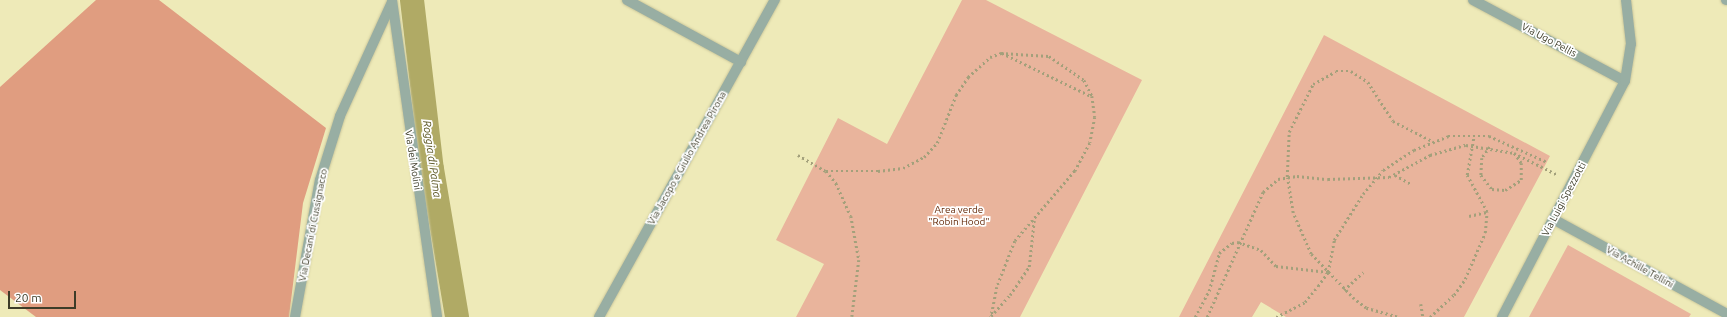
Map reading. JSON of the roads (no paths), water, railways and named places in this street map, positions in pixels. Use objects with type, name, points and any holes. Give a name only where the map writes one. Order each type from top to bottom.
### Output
[{"type":"street","points":[[628,0],[741,62]]},
{"type":"street","name":"Via Jacopo e Giulio Andrea Pirona","points":[[599,317],[775,0]]},
{"type":"street","name":"Via Ugo Pellis","points":[[1472,0],[1625,81]]},
{"type":"street","name":"Via Luigi Spezzotti","points":[[1502,317],[1625,81],[1631,44],[1626,0]]},
{"type":"street","name":"Via Decani di Cussignacco","points":[[295,317],[320,180],[340,116],[392,1]]},
{"type":"street","name":"Via dei Molini","points":[[392,1],[437,317]]},
{"type":"street","name":"Via Achille Tellini","points":[[1553,219],[1727,314]]},
{"type":"waterway","name":"Roggia di Palma","points":[[412,0],[432,169],[457,317]]},
{"type":"park label","name":"Area verde \"Robin Hood\"","points":[[959,214]]}]
